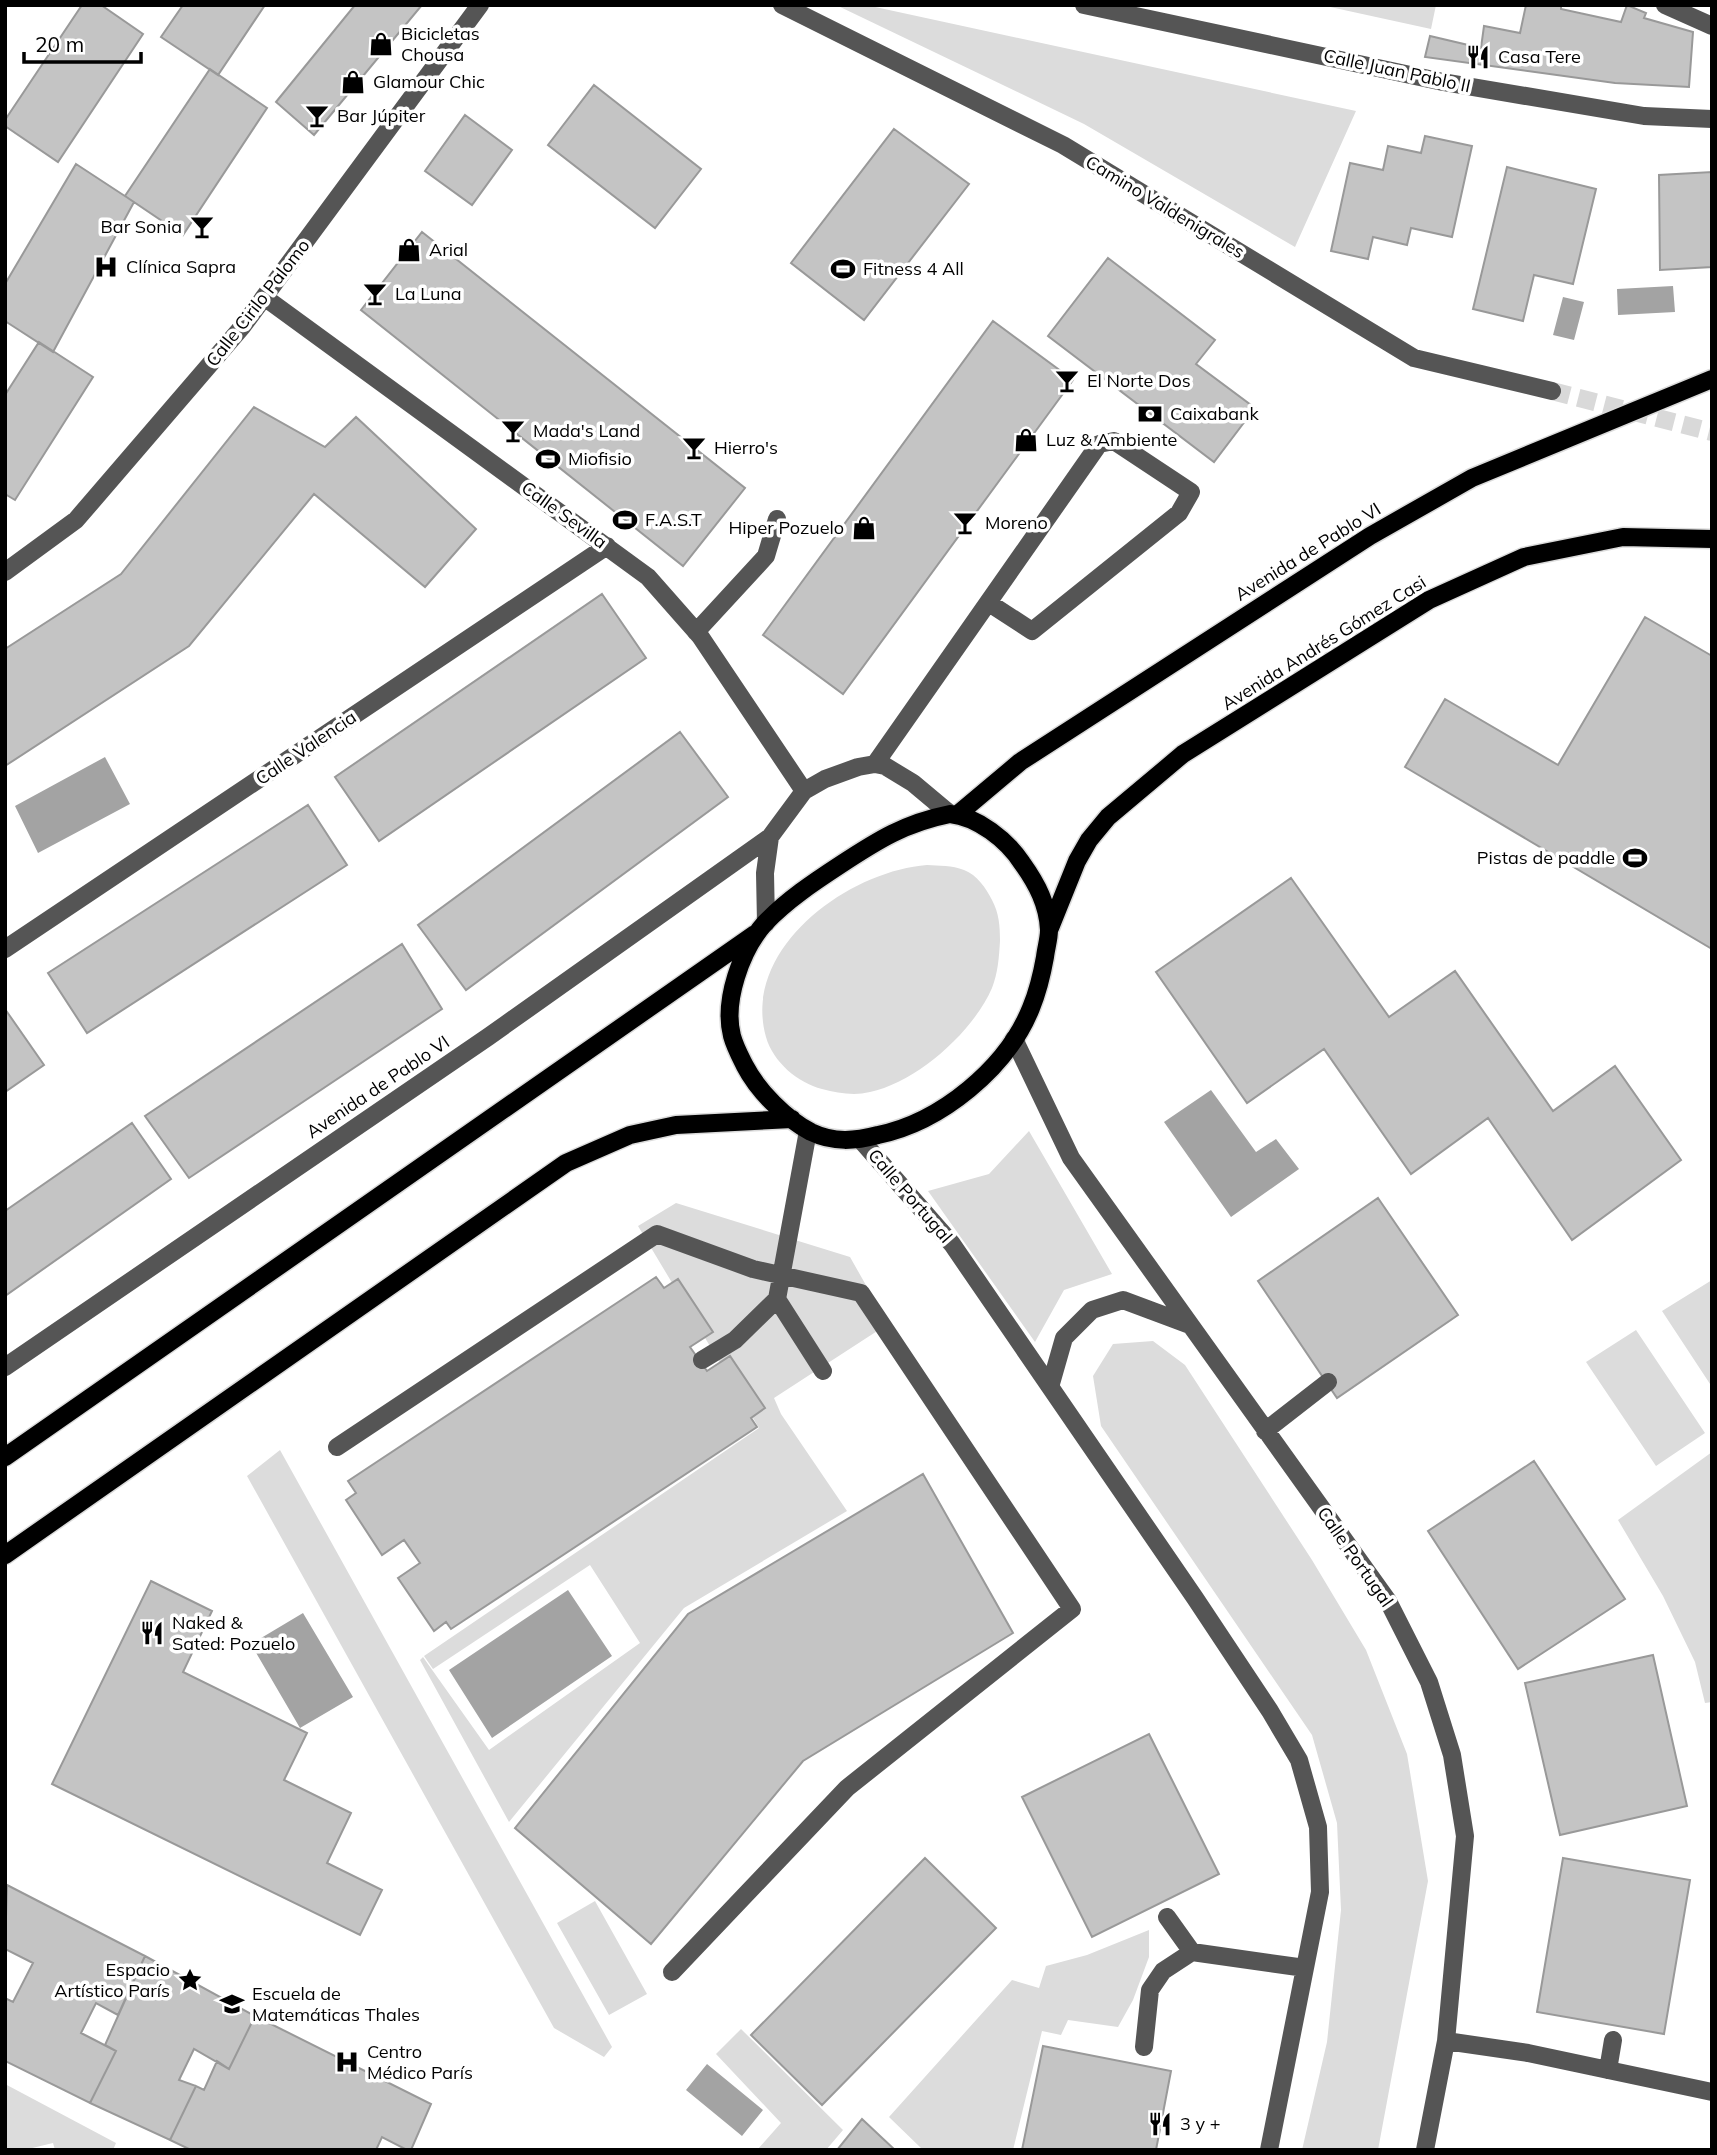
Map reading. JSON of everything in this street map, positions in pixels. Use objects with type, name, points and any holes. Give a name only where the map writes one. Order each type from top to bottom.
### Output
[{"type":"main road","name":"Avenida de Pablo VI","points":[[953,815],[1020,762],[1381,530],[1472,478],[1712,379]]},
{"type":"main road","name":"Avenida Andrés Gómez Casi","points":[[1049,932],[1077,861],[1089,840],[1108,817],[1183,754],[1429,600],[1524,557],[1623,537],[1712,539]]},
{"type":"main road","points":[[5,1457],[762,927],[802,890],[906,825],[953,815],[975,822],[1015,851],[1045,901],[1049,932],[1042,974],[1031,1009],[1014,1039],[993,1066],[952,1104],[895,1132],[843,1141],[824,1138],[808,1131],[792,1119],[759,1087],[748,1071],[732,1036],[730,1017],[733,990],[742,961],[762,927]]},
{"type":"main road","points":[[5,1555],[566,1163],[630,1135],[676,1125],[792,1119]]},
{"type":"street","name":"Calle Cirilo Palomo","points":[[5,572],[76,520],[242,327],[480,5]]},
{"type":"street","name":"Camino Valdenigrales","points":[[782,5],[1063,145],[1414,358],[1552,391]]},
{"type":"street","name":"Calle Juan Pablo II","points":[[1084,5],[1443,82],[1644,116],[1712,120]]},
{"type":"street","points":[[1665,5],[1712,26]]},
{"type":"street","name":"Calle Sevilla","points":[[264,297],[648,577],[696,632],[804,791]]},
{"type":"street","points":[[874,764],[1099,444],[1114,441],[1191,492],[1179,513],[1032,631],[989,603]]},
{"type":"street","points":[[696,632],[766,556],[777,519]]},
{"type":"street","name":"Calle Valencia","points":[[5,949],[607,546]]},
{"type":"street","points":[[762,927],[770,837],[804,791],[825,779],[874,764],[885,766],[913,783],[953,815]]},
{"type":"street","name":"Avenida de Pablo VI","points":[[5,1367],[488,1037],[770,837]]},
{"type":"street","name":"Calle Portugal","points":[[1014,1039],[1071,1158],[1388,1601],[1429,1682],[1452,1755],[1465,1836],[1446,2041],[1425,2150]]},
{"type":"street","points":[[702,1360],[735,1340],[777,1299],[808,1131]]},
{"type":"street","name":"Calle Portugal","points":[[860,1139],[952,1244],[1195,1598],[1299,1760],[1318,1827],[1320,1892],[1269,2150]]},
{"type":"street","points":[[337,1447],[657,1234],[753,1269],[861,1293],[1072,1609],[847,1788],[671,1972]]},
{"type":"street","points":[[777,1299],[822,1371]]},
{"type":"street","points":[[1050,1387],[1064,1338],[1092,1310],[1123,1300],[1190,1325]]},
{"type":"street","points":[[1265,1431],[1328,1382]]},
{"type":"street","points":[[1167,1917],[1192,1952]]},
{"type":"street","points":[[1144,2047],[1150,1990],[1163,1971],[1192,1952],[1305,1968]]},
{"type":"street","points":[[1608,2070],[1613,2040]]},
{"type":"street","points":[[1446,2041],[1528,2053],[1712,2092]]},
{"type":"shaded area","points":[[836,5],[866,5],[1356,111],[1295,247],[1084,124]]},
{"type":"shaded area","points":[[1321,5],[1436,5],[1431,29]]},
{"type":"shaded area","points":[[1673,286],[1675,312],[1618,315],[1617,289]]},
{"type":"shaded area","points":[[1563,297],[1584,302],[1574,340],[1553,335]]},
{"type":"shaded area","points":[[105,757],[130,804],[38,853],[15,806]]},
{"type":"shaded area","points":[[927,865],[955,867],[969,872],[990,895],[998,915],[1000,941],[997,971],[983,1005],[942,1053],[906,1078],[888,1086],[852,1094],[822,1089],[804,1082],[780,1063],[766,1037],[762,1005],[770,974],[785,945],[808,920],[835,899],[865,882],[896,871]]},
{"type":"shaded area","points":[[1211,1090],[1256,1152],[1276,1139],[1299,1169],[1231,1217],[1164,1122]]},
{"type":"shaded area","points":[[1029,1131],[1112,1274],[1064,1290],[1035,1342],[928,1191],[989,1174]]},
{"type":"shaded area","points":[[676,1203],[850,1257],[888,1324],[774,1398],[781,1414],[847,1511],[684,1608],[509,1822],[420,1660],[423,1657],[489,1750],[640,1643],[590,1565],[433,1669],[424,1656],[759,1428],[638,1226]]},
{"type":"shaded area","points":[[1712,1280],[1712,1387],[1662,1311]]},
{"type":"shaded area","points":[[1636,1330],[1705,1433],[1656,1466],[1586,1362]]},
{"type":"shaded area","points":[[1153,1341],[1185,1365],[1312,1560],[1366,1650],[1407,1754],[1428,1881],[1378,2150],[1302,2150],[1327,2042],[1341,1910],[1337,1823],[1312,1735],[1101,1426],[1093,1376],[1113,1344]]},
{"type":"shaded area","points":[[280,1450],[612,2047],[604,2057],[554,2028],[247,1476]]},
{"type":"shaded area","points":[[1712,1452],[1712,1702],[1705,1703],[1695,1662],[1663,1596],[1618,1520]]},
{"type":"shaded area","points":[[568,1590],[612,1656],[492,1738],[449,1670]]},
{"type":"shaded area","points":[[303,1613],[353,1697],[300,1728],[251,1644]]},
{"type":"shaded area","points":[[595,1901],[647,1994],[609,2015],[557,1923]]},
{"type":"shaded area","points":[[1149,1930],[1149,1957],[1133,2000],[1118,2027],[1068,2020],[1061,2035],[1042,2031],[1013,2150],[923,2150],[889,2117],[1012,1980],[1039,1988],[1046,1966],[1087,1955]]},
{"type":"shaded area","points":[[741,2029],[843,2130],[826,2150],[757,2150],[781,2123],[716,2054]]},
{"type":"shaded area","points":[[707,2064],[763,2110],[742,2136],[686,2090]]},
{"type":"shaded area","points":[[5,2084],[116,2143],[113,2150],[55,2150],[53,2143],[24,2150],[7,2150]]},
{"type":"building","points":[[82,5],[101,5],[143,34],[58,162],[5,126],[5,120]]},
{"type":"building","points":[[183,5],[265,5],[218,75],[161,37]]},
{"type":"building","points":[[355,5],[422,5],[314,135],[276,102]]},
{"type":"building","points":[[1526,5],[1561,5],[1561,9],[1621,22],[1627,5],[1646,13],[1644,18],[1693,32],[1689,87],[1615,83],[1425,57],[1430,36],[1481,48],[1484,26],[1520,33]]},
{"type":"building","points":[[210,69],[267,108],[183,235],[125,196]]},
{"type":"building","points":[[594,85],[701,169],[655,228],[548,145]]},
{"type":"building","points":[[465,115],[512,150],[472,205],[425,171]]},
{"type":"building","points":[[894,129],[969,184],[864,320],[791,263]]},
{"type":"building","points":[[1425,136],[1472,146],[1452,237],[1411,228],[1407,245],[1373,237],[1368,259],[1331,251],[1350,163],[1383,170],[1388,146],[1421,153]]},
{"type":"building","points":[[76,164],[134,202],[53,352],[5,321],[5,284]]},
{"type":"building","points":[[1507,167],[1596,189],[1573,284],[1534,275],[1523,321],[1473,309]]},
{"type":"building","points":[[1712,172],[1712,267],[1660,270],[1659,175]]},
{"type":"building","points":[[422,232],[745,488],[683,566],[361,310]]},
{"type":"building","points":[[1108,258],[1215,340],[1196,364],[1255,408],[1214,462],[1048,336]]},
{"type":"building","points":[[993,321],[1073,380],[843,694],[763,635]]},
{"type":"building","points":[[39,342],[93,377],[15,500],[5,494],[5,395]]},
{"type":"building","points":[[254,407],[325,447],[356,417],[476,529],[425,587],[314,494],[189,646],[5,766],[5,649],[121,574]]},
{"type":"building","points":[[602,594],[646,658],[379,841],[335,777]]},
{"type":"building","name":"Pistas de paddle","points":[[1645,617],[1712,656],[1712,949],[1405,767],[1445,699],[1558,765]]},
{"type":"building","points":[[680,732],[728,797],[466,990],[418,925]]},
{"type":"building","points":[[308,805],[347,865],[87,1033],[48,973]]},
{"type":"building","points":[[1291,878],[1389,1017],[1455,971],[1553,1111],[1615,1066],[1681,1160],[1572,1240],[1488,1118],[1411,1174],[1324,1049],[1247,1103],[1156,972]]},
{"type":"building","points":[[402,944],[442,1009],[189,1178],[145,1116]]},
{"type":"building","points":[[5,1009],[44,1065],[5,1092]]},
{"type":"building","points":[[132,1123],[171,1179],[5,1296],[5,1211]]},
{"type":"building","points":[[1378,1198],[1458,1315],[1337,1398],[1258,1281]]},
{"type":"building","points":[[656,1277],[664,1288],[678,1279],[713,1332],[690,1347],[707,1371],[730,1356],[765,1408],[751,1418],[757,1427],[451,1629],[446,1622],[434,1631],[398,1578],[420,1563],[404,1540],[382,1555],[346,1500],[356,1493],[348,1481]]},
{"type":"building","points":[[1534,1461],[1625,1599],[1518,1669],[1428,1531]]},
{"type":"building","points":[[923,1474],[1013,1633],[803,1761],[651,1944],[515,1828],[688,1614]]},
{"type":"building","points":[[151,1581],[212,1611],[183,1672],[307,1733],[284,1780],[351,1813],[327,1863],[382,1890],[360,1935],[52,1784]]},
{"type":"building","points":[[1653,1655],[1687,1806],[1560,1835],[1525,1683]]},
{"type":"building","points":[[1149,1734],[1219,1874],[1092,1937],[1022,1797]]},
{"type":"building","points":[[925,1858],[996,1928],[822,2105],[751,2035]]},
{"type":"building","points":[[1563,1858],[1690,1880],[1664,2034],[1537,2012]]},
{"type":"building","points":[[7,1885],[145,1956],[118,2015],[96,2003],[81,2033],[116,2051],[90,2103],[5,2061],[5,1998],[13,2002],[33,1963],[5,1949]]},
{"type":"building","points":[[145,1956],[255,2016],[229,2069],[194,2049],[179,2080],[196,2086],[170,2140],[90,2103],[116,2051],[105,2045]]},
{"type":"building","points":[[255,2016],[431,2104],[411,2150],[382,2137],[376,2150],[191,2150],[170,2140],[196,2086],[204,2090],[217,2061],[229,2069]]},
{"type":"building","points":[[1043,2046],[1171,2071],[1156,2150],[1022,2150]]},
{"type":"building","points":[[862,2119],[895,2150],[837,2150]]},
{"type":"tunnel","points":[[1552,391],[1712,432]]},
{"type":"place","name":"Bicicletas Chousa","points":[[381,44]]},
{"type":"place","name":"Casa Tere","points":[[1478,57]]},
{"type":"place","name":"Glamour Chic","points":[[353,82]]},
{"type":"place","name":"Bar Júpiter","points":[[317,116]]},
{"type":"place","name":"Bar Sonia","points":[[202,227]]},
{"type":"place","name":"Arial","points":[[409,250]]},
{"type":"place","name":"Clínica Sapra","points":[[106,267]]},
{"type":"place","name":"Fitness 4 All","points":[[843,269]]},
{"type":"place","name":"La Luna","points":[[375,294]]},
{"type":"place","name":"El Norte Dos","points":[[1067,381]]},
{"type":"place","name":"Caixabank","points":[[1150,414]]},
{"type":"place","name":"Mada's Land","points":[[513,431]]},
{"type":"place","name":"Luz & Ambiente","points":[[1026,440]]},
{"type":"place","name":"Hierro's","points":[[694,448]]},
{"type":"place","name":"Miofisio","points":[[548,459]]},
{"type":"place","name":"F.A.S.T","points":[[625,520]]},
{"type":"place","name":"Moreno","points":[[965,523]]},
{"type":"place","name":"Hiper Pozuelo","points":[[864,528]]},
{"type":"place","name":"Pistas de paddle","points":[[1635,858]]},
{"type":"place","name":"Naked & Sated: Pozuelo","points":[[152,1633]]},
{"type":"place","name":"Espacio Artístico París","points":[[190,1980]]},
{"type":"place","name":"Escuela de Matemáticas Thales","points":[[232,2004]]},
{"type":"place","name":"Centro Médico París","points":[[347,2062]]},
{"type":"place","name":"3 y +","points":[[1160,2124]]}]
